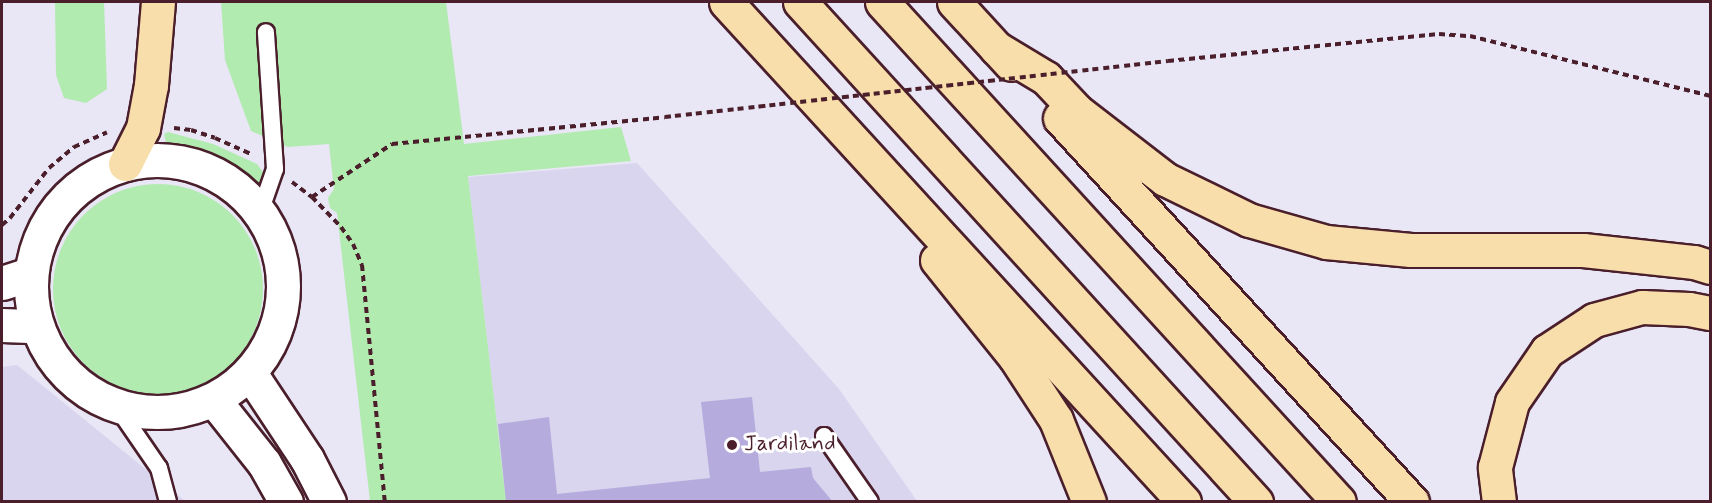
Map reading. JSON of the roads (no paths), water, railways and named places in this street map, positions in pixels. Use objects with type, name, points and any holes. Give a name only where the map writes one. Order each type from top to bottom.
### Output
[{"type":"highway","points":[[125,164],[143,128],[151,85],[158,2]]},
{"type":"highway","points":[[726,2],[1184,501]]},
{"type":"highway","points":[[800,2],[1256,501]]},
{"type":"highway","points":[[882,2],[1339,501]]},
{"type":"highway","points":[[954,2],[1412,501]]},
{"type":"highway","points":[[996,48],[1046,78],[1077,111],[1165,179],[1250,220],[1326,242],[1411,250],[1583,250],[1694,262],[1710,267]]},
{"type":"highway","points":[[896,185],[936,258],[1015,357],[1056,420],[1089,501]]},
{"type":"highway","points":[[1499,501],[1495,467],[1512,402],[1547,351],[1594,320],[1642,307],[1689,309],[1710,313]]},
{"type":"street","points":[[162,160],[200,167],[233,185],[260,212],[279,251],[284,294],[274,337],[250,373],[214,400],[166,413],[117,407],[82,389],[54,362],[16,279],[60,204],[89,179],[125,164],[162,160]]},
{"type":"street","points":[[2,326],[36,326]]},
{"type":"street","points":[[250,373],[306,459],[329,501]]},
{"type":"street","points":[[214,400],[264,463],[286,501]]},
{"type":"lane","points":[[260,212],[274,169],[266,32]]},
{"type":"lane","points":[[117,407],[159,468],[168,501]]},
{"type":"lane","points":[[824,436],[870,501]]},
{"type":"place","name":"Jardiland","points":[[732,445]]}]
